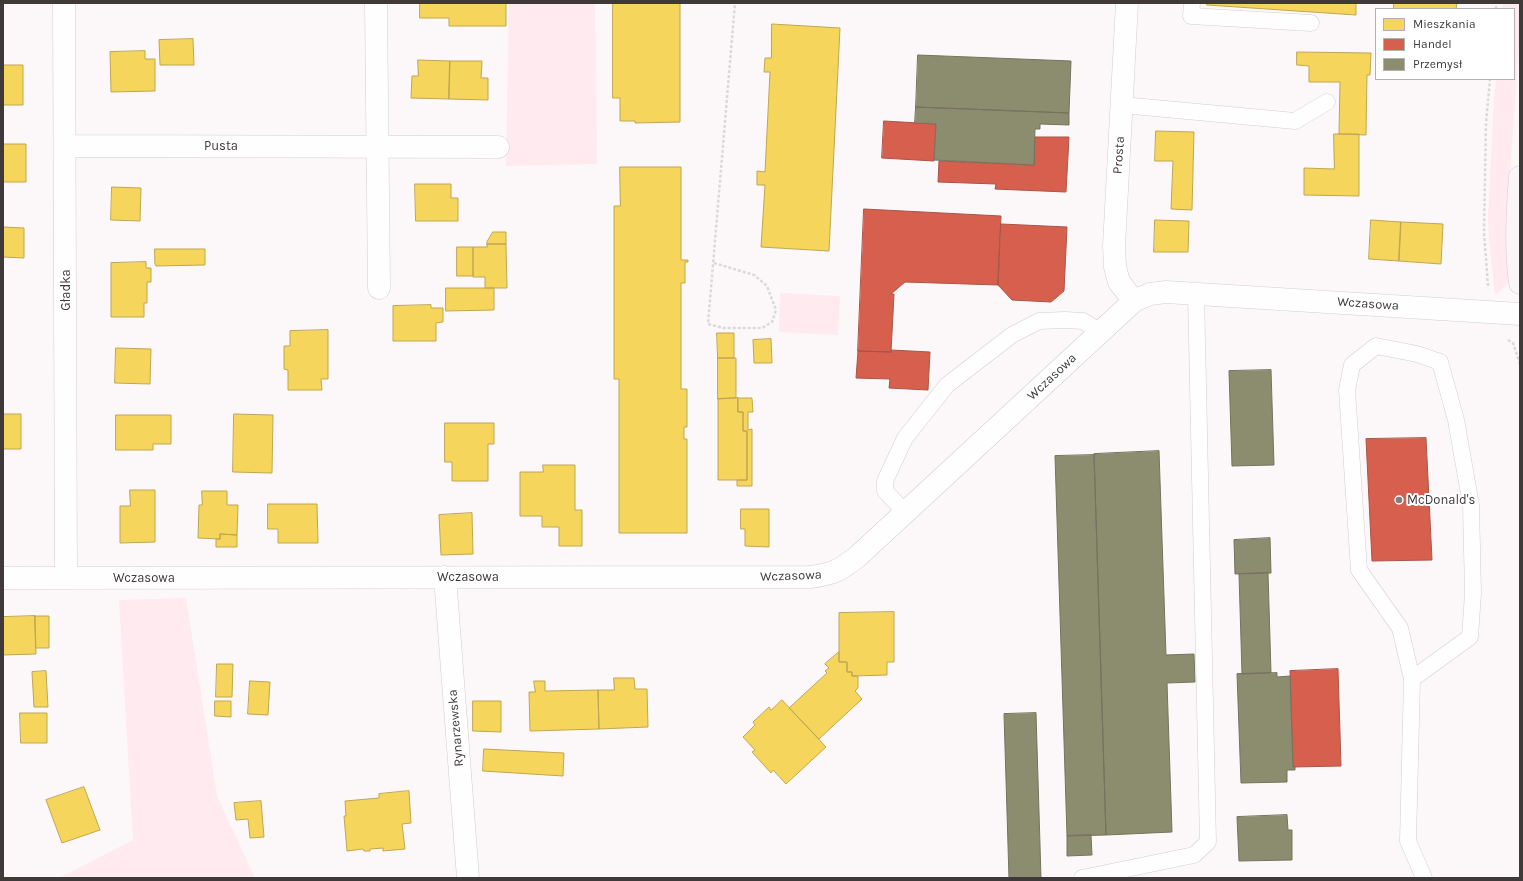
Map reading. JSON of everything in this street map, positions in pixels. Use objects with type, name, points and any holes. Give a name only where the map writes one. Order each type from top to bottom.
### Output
[{"type":"main road","points":[[1520,178],[1517,229],[1517,254],[1520,283]]},
{"type":"street","name":"Gładka","points":[[64,3],[66,578]]},
{"type":"street","points":[[376,3],[376,146],[379,288]]},
{"type":"street","name":"Prosta","points":[[1127,3],[1114,246],[1115,267],[1119,282],[1134,301]]},
{"type":"street","name":"Pusta","points":[[65,146],[498,147]]},
{"type":"street","name":"Wczasowa","points":[[3,578],[810,577],[828,575],[842,569],[847,565],[1134,301],[1150,294],[1166,292],[1520,314]]},
{"type":"street","name":"Rynarzewska","points":[[445,577],[468,878]]},
{"type":"lane","points":[[1192,3],[1191,16],[1311,23]]},
{"type":"lane","points":[[1122,105],[1295,121],[1327,102]]},
{"type":"lane","points":[[1082,878],[1194,855],[1208,842],[1196,294]]},
{"type":"lane","points":[[905,512],[886,491],[885,481],[905,438],[947,385],[1012,335],[1038,321],[1083,321],[1100,332]]},
{"type":"lane","points":[[1412,679],[1470,637],[1473,593],[1471,505],[1456,420],[1440,362],[1417,354],[1376,346],[1352,365],[1347,390],[1359,570],[1400,628],[1412,679],[1408,841],[1424,878]]},
{"type":"path","points":[[714,263],[754,275],[767,286],[776,310],[772,322],[762,328],[724,328],[708,324],[735,3]]},
{"type":"path","points":[[1488,290],[1484,232],[1486,123],[1490,80]]},
{"type":"shaded area","points":[[509,3],[595,3],[597,164],[506,166]]},
{"type":"shaded area","points":[[1503,3],[1520,3],[1520,32],[1509,187],[1509,279],[1506,286],[1495,295],[1488,216],[1494,98],[1496,80],[1515,80],[1515,8],[1502,8]]},
{"type":"shaded area","points":[[780,293],[840,296],[838,335],[779,332]]},
{"type":"shaded area","points":[[186,598],[217,796],[255,878],[59,878],[133,840],[119,600]]},
{"type":"building: Mieszkania","points":[[420,3],[506,3],[506,26],[449,26],[449,18],[420,18]]},
{"type":"building: Mieszkania","points":[[613,3],[680,3],[680,122],[635,123],[635,121],[620,121],[620,98],[613,98]]},
{"type":"building: Mieszkania","points":[[1207,3],[1356,3],[1356,15],[1207,5]]},
{"type":"building: Mieszkania","points":[[1394,3],[1457,3],[1456,8],[1394,8]]},
{"type":"building: Mieszkania","points":[[772,24],[840,28],[829,251],[761,247],[765,185],[757,185],[757,171],[765,172],[770,72],[764,72],[765,58],[771,58]]},
{"type":"building: Mieszkania","points":[[193,39],[194,65],[160,65],[159,40]]},
{"type":"building: Mieszkania","points":[[145,51],[145,59],[155,59],[155,91],[111,92],[110,52]]},
{"type":"building: Mieszkania","points":[[1297,52],[1371,53],[1370,75],[1367,75],[1366,135],[1339,134],[1340,82],[1309,82],[1309,66],[1297,65]]},
{"type":"building: Mieszkania","points":[[418,60],[450,61],[449,99],[411,98],[412,76],[418,76]]},
{"type":"building: Mieszkania","points":[[450,61],[482,61],[481,78],[488,78],[488,100],[449,99]]},
{"type":"building: Mieszkania","points":[[3,65],[23,65],[23,105],[3,105]]},
{"type":"building: Mieszkania","points":[[1156,131],[1194,132],[1192,210],[1171,209],[1173,161],[1155,161]]},
{"type":"building: Mieszkania","points":[[1334,134],[1359,134],[1359,196],[1304,195],[1304,168],[1334,169]]},
{"type":"building: Mieszkania","points":[[3,144],[26,144],[26,182],[3,182]]},
{"type":"building: Mieszkania","points":[[620,167],[681,167],[681,260],[688,260],[688,262],[685,262],[685,283],[681,283],[681,389],[687,389],[687,427],[684,427],[684,439],[687,439],[687,533],[619,533],[619,379],[614,379],[614,206],[620,206]]},
{"type":"building: Mieszkania","points":[[415,184],[451,184],[451,198],[458,198],[458,221],[416,221]]},
{"type":"building: Mieszkania","points":[[112,187],[141,188],[140,221],[111,220]]},
{"type":"building: Mieszkania","points":[[1155,220],[1189,221],[1188,252],[1154,252]]},
{"type":"building: Mieszkania","points":[[1371,220],[1401,222],[1399,261],[1369,259]]},
{"type":"building: Mieszkania","points":[[1401,222],[1443,224],[1441,264],[1399,261]]},
{"type":"building: Mieszkania","points":[[3,227],[24,228],[24,258],[3,257]]},
{"type":"building: Mieszkania","points":[[493,232],[506,232],[506,244],[487,244]]},
{"type":"building: Mieszkania","points":[[487,244],[506,244],[507,288],[485,288],[485,277],[473,277],[473,247],[487,247]]},
{"type":"building: Mieszkania","points":[[457,247],[473,247],[473,276],[457,276]]},
{"type":"building: Mieszkania","points":[[155,249],[205,249],[205,265],[156,266]]},
{"type":"building: Mieszkania","points":[[146,262],[146,268],[151,268],[151,282],[147,282],[147,303],[144,303],[144,317],[111,317],[111,263]]},
{"type":"building: Mieszkania","points":[[446,288],[494,288],[494,310],[446,311]]},
{"type":"building: Mieszkania","points":[[431,305],[431,308],[443,308],[443,322],[436,323],[436,341],[393,341],[393,306]]},
{"type":"building: Mieszkania","points":[[328,330],[328,379],[321,379],[322,390],[288,390],[288,370],[284,369],[284,346],[290,346],[290,331]]},
{"type":"building: Mieszkania","points":[[717,333],[734,333],[734,358],[718,358]]},
{"type":"building: Mieszkania","points":[[771,339],[772,363],[754,363],[753,340]]},
{"type":"building: Mieszkania","points":[[116,348],[151,349],[150,384],[115,383]]},
{"type":"building: Mieszkania","points":[[718,358],[736,358],[736,398],[718,399]]},
{"type":"building: Mieszkania","points":[[738,398],[738,412],[743,412],[743,431],[747,431],[747,480],[718,480],[718,399]]},
{"type":"building: Mieszkania","points":[[738,398],[752,398],[753,412],[748,412],[748,430],[752,429],[752,486],[737,486],[737,480],[747,480],[747,431],[743,431],[743,412],[738,412]]},
{"type":"building: Mieszkania","points":[[3,414],[21,414],[21,449],[3,449]]},
{"type":"building: Mieszkania","points":[[234,414],[273,415],[272,473],[233,472]]},
{"type":"building: Mieszkania","points":[[116,415],[171,415],[171,444],[153,444],[153,450],[116,450]]},
{"type":"building: Mieszkania","points":[[445,423],[494,423],[494,444],[488,444],[488,481],[452,481],[452,462],[445,462]]},
{"type":"building: Mieszkania","points":[[543,465],[575,465],[575,510],[582,510],[582,546],[559,546],[559,527],[542,527],[542,516],[520,516],[520,472],[543,472]]},
{"type":"building: Mieszkania","points":[[130,490],[155,490],[155,542],[120,543],[120,506],[130,506]]},
{"type":"building: Mieszkania","points":[[202,491],[227,491],[227,505],[238,505],[237,535],[220,534],[220,539],[198,538],[199,505],[202,505]]},
{"type":"building: Mieszkania","points":[[268,504],[317,504],[318,543],[278,543],[278,529],[268,529]]},
{"type":"building: Mieszkania","points":[[741,509],[769,509],[769,547],[745,546],[745,529],[741,529]]},
{"type":"building: Mieszkania","points":[[472,513],[473,554],[441,555],[439,515]]},
{"type":"building: Mieszkania","points":[[220,534],[237,535],[237,547],[216,547],[216,539],[220,539]]},
{"type":"building: Mieszkania","points":[[894,612],[894,662],[887,662],[887,675],[852,676],[852,672],[847,672],[847,662],[839,662],[839,613]]},
{"type":"building: Mieszkania","points":[[35,616],[49,616],[49,648],[36,648]]},
{"type":"building: Mieszkania","points":[[35,616],[36,654],[3,655],[3,617]]},
{"type":"building: Mieszkania","points":[[839,652],[839,662],[847,662],[847,672],[852,672],[852,676],[858,676],[858,688],[855,691],[862,699],[819,739],[789,708],[827,673],[825,671],[829,668],[825,664]]},
{"type":"building: Mieszkania","points":[[217,664],[233,664],[232,697],[216,697]]},
{"type":"building: Mieszkania","points":[[46,671],[48,707],[34,707],[32,672]]},
{"type":"building: Mieszkania","points":[[614,678],[634,678],[635,689],[647,689],[648,727],[599,729],[598,690],[614,690]]},
{"type":"building: Mieszkania","points":[[250,681],[270,682],[268,715],[248,714]]},
{"type":"building: Mieszkania","points":[[534,681],[545,681],[545,691],[598,690],[599,729],[530,731],[529,692],[535,692]]},
{"type":"building: Mieszkania","points":[[782,700],[826,747],[786,784],[773,770],[771,773],[752,752],[755,750],[743,737],[755,725],[753,722],[769,707],[771,710]]},
{"type":"building: Mieszkania","points":[[215,701],[231,701],[231,717],[215,716]]},
{"type":"building: Mieszkania","points":[[473,701],[501,701],[501,732],[473,731]]},
{"type":"building: Mieszkania","points":[[20,713],[47,713],[47,743],[21,743]]},
{"type":"building: Mieszkania","points":[[484,749],[564,753],[563,776],[483,771]]},
{"type":"building: Mieszkania","points":[[84,787],[100,830],[62,843],[46,800]]},
{"type":"building: Mieszkania","points":[[409,791],[411,823],[402,824],[405,849],[383,851],[383,848],[370,849],[370,851],[364,851],[363,849],[347,851],[344,816],[346,816],[345,801],[379,798],[379,794]]},
{"type":"building: Mieszkania","points":[[261,801],[264,837],[250,838],[248,819],[236,820],[234,803]]},
{"type":"building: Handel","points":[[884,121],[936,124],[934,161],[882,158]]},
{"type":"building: Handel","points":[[1035,137],[1069,137],[1066,192],[995,189],[996,184],[938,182],[939,161],[1034,165]]},
{"type":"building: Handel","points":[[864,209],[1001,216],[998,285],[905,282],[891,294],[894,294],[891,352],[858,351]]},
{"type":"building: Handel","points":[[1001,224],[1067,227],[1064,291],[1051,302],[1012,300],[998,285]]},
{"type":"building: Handel","points":[[891,350],[930,352],[928,390],[889,388],[890,379],[856,378],[858,351],[891,352]]},
{"type":"building: Handel","name":"McDonald's","points":[[1426,438],[1432,560],[1372,561],[1366,439]]},
{"type":"building: Handel","points":[[1338,669],[1341,766],[1293,767],[1290,671]]},
{"type":"building: Przemysł","points":[[918,55],[1071,61],[1069,113],[916,107]]},
{"type":"building: Przemysł","points":[[916,107],[1069,113],[1069,125],[1040,124],[1040,129],[1035,129],[1034,165],[934,160],[936,124],[915,123]]},
{"type":"building: Przemysł","points":[[1271,370],[1274,465],[1232,466],[1229,371]]},
{"type":"building: Przemysł","points":[[1159,451],[1166,655],[1194,654],[1195,682],[1167,683],[1172,832],[1106,835],[1094,454]]},
{"type":"building: Przemysł","points":[[1094,455],[1106,835],[1067,836],[1055,456]]},
{"type":"building: Przemysł","points":[[1270,538],[1271,573],[1235,574],[1234,540]]},
{"type":"building: Przemysł","points":[[1268,573],[1271,673],[1242,674],[1239,574]]},
{"type":"building: Przemysł","points":[[1277,673],[1277,677],[1290,676],[1293,767],[1295,767],[1295,770],[1287,770],[1287,782],[1241,783],[1237,674]]},
{"type":"building: Przemysł","points":[[1036,713],[1041,878],[1009,878],[1004,714]]},
{"type":"building: Przemysł","points":[[1287,815],[1288,830],[1292,830],[1292,860],[1239,861],[1237,817]]},
{"type":"building: Przemysł","points":[[1091,835],[1092,855],[1067,856],[1067,836]]},
{"type":"place","name":"McDonald's","points":[[1399,500]]}]
